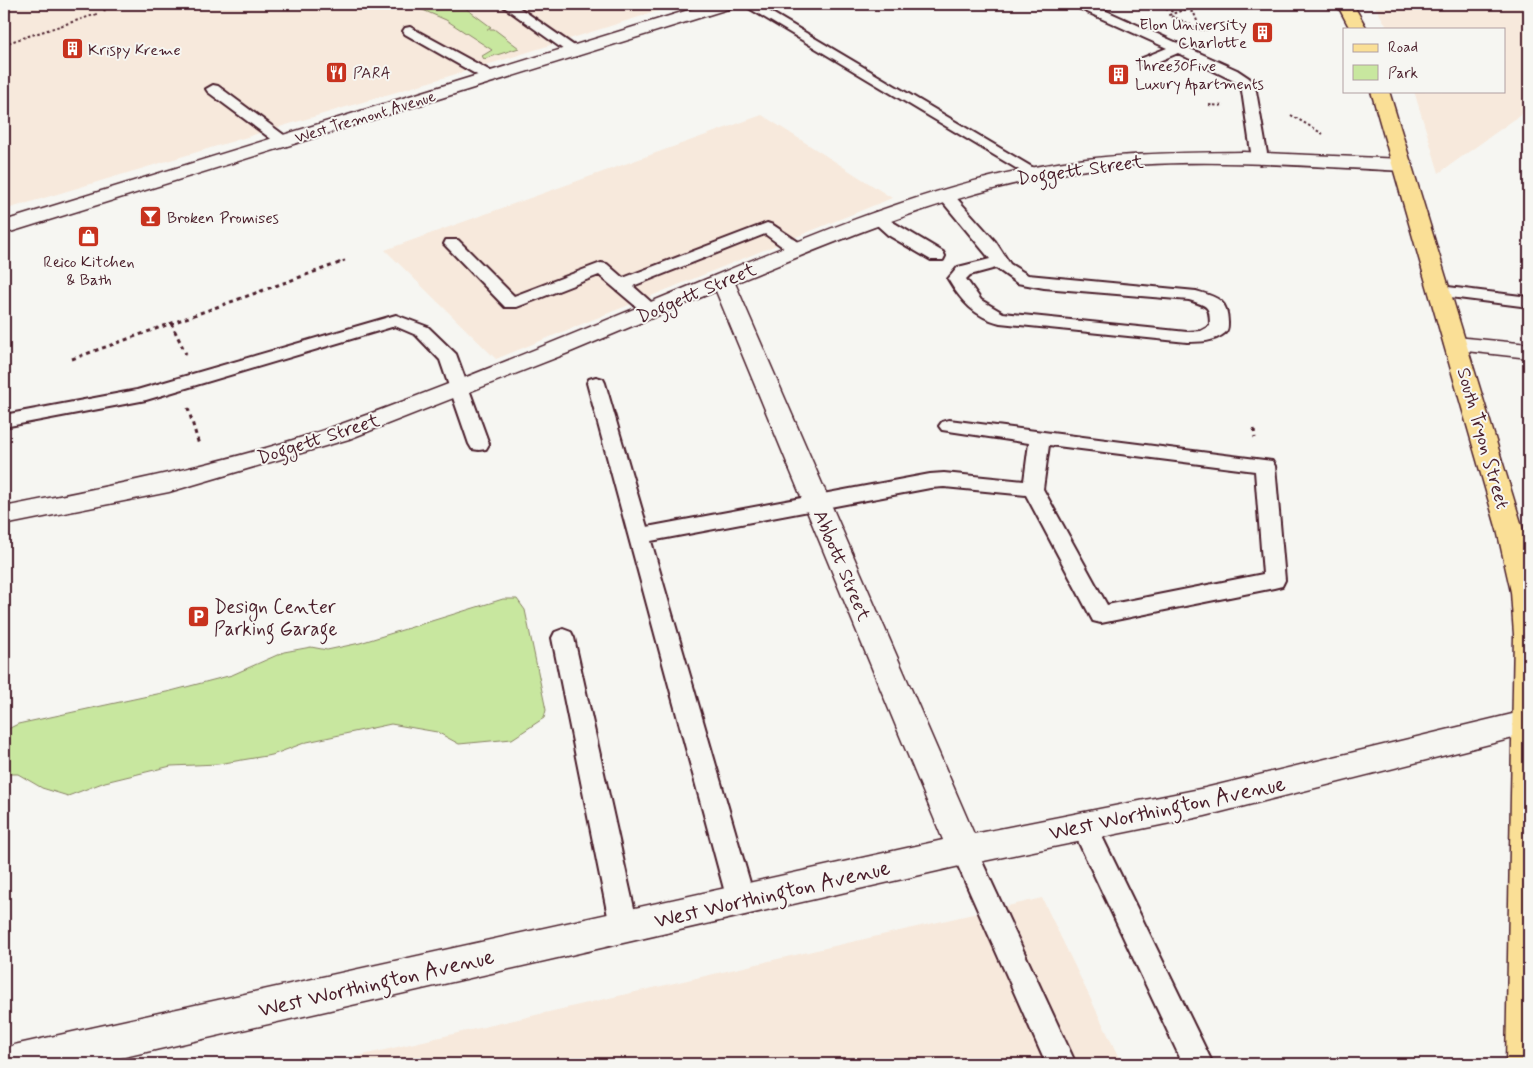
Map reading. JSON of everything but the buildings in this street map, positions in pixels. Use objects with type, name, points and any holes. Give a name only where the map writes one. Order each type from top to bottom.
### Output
[{"type":"main road","points":[[1345,4],[1358,28]]},
{"type":"main road","name":"South Tryon Street","points":[[1380,92],[1511,530],[1525,592],[1529,634],[1525,1064]]},
{"type":"street","name":"West Tremont Avenue","points":[[4,228],[576,52],[725,4]]},
{"type":"street","name":"Doggett Street","points":[[4,516],[125,493],[249,461],[340,433],[461,388],[876,217],[945,195],[1034,173],[1082,165],[1145,159],[1260,159],[1403,165]]},
{"type":"street","name":"Abbott Street","points":[[723,280],[964,850]]},
{"type":"street","points":[[1456,344],[1529,351]]},
{"type":"street","name":"West Worthington Avenue","points":[[14,1064],[964,850],[1206,802],[1528,722]]},
{"type":"lane","points":[[506,4],[576,52]]},
{"type":"lane","points":[[748,4],[1034,173]]},
{"type":"lane","points":[[1082,4],[1232,72],[1244,82],[1249,91],[1260,159]]},
{"type":"lane","points":[[410,31],[491,78]]},
{"type":"lane","points":[[1144,62],[1179,48]]},
{"type":"lane","points":[[213,89],[283,141]]},
{"type":"lane","points":[[945,195],[963,213],[1000,262],[1004,268],[1023,278],[1044,283],[1190,295],[1211,302],[1219,310],[1219,329],[1205,336],[1187,337],[1000,318],[984,312],[969,300],[957,279],[964,271],[1000,262]]},
{"type":"lane","points":[[876,217],[894,232],[937,256]]},
{"type":"lane","points":[[621,285],[767,228],[797,249]]},
{"type":"lane","points":[[452,244],[511,303],[602,268],[651,310]]},
{"type":"lane","points":[[1440,291],[1529,302]]},
{"type":"lane","points":[[4,422],[139,396],[396,320],[422,331],[449,358],[479,444]]},
{"type":"lane","points":[[596,383],[740,900]]},
{"type":"lane","points":[[949,426],[1265,466],[1274,580],[1101,615],[1032,489],[1040,438]]},
{"type":"lane","points":[[640,536],[930,481],[1032,489]]},
{"type":"lane","points":[[563,638],[624,926]]},
{"type":"lane","points":[[1084,826],[1198,1064]]},
{"type":"lane","points":[[964,850],[1061,1064]]},
{"type":"path","points":[[95,4],[106,11]]},
{"type":"path","points":[[118,4],[122,6]]},
{"type":"path","points":[[1161,7],[1176,13],[1186,9],[1194,13],[1200,30],[1170,15],[1176,13]]},
{"type":"path","points":[[4,44],[96,14]]},
{"type":"path","points":[[53,24],[56,27]]},
{"type":"path","points":[[1291,115],[1310,125],[1326,139]]},
{"type":"path","points":[[72,359],[346,260]]},
{"type":"path","points":[[171,323],[187,356]]},
{"type":"path","points":[[186,403],[199,446]]},
{"type":"shaded area","points":[[4,4],[680,4],[506,59],[4,210]]},
{"type":"shaded area","points":[[1374,4],[1529,4],[1529,109],[1439,173],[1414,92],[1506,92],[1506,28],[1387,28]]},
{"type":"shaded area","points":[[762,115],[892,198],[496,359],[385,250]]},
{"type":"shaded area","points":[[1042,898],[1122,1064],[324,1064]]},
{"type":"green space","points":[[409,4],[448,4],[464,7],[491,27],[487,29],[494,29],[519,48],[484,59],[482,56],[492,50],[446,20]]},
{"type":"green space","points":[[503,599],[517,599],[525,610],[546,710],[544,718],[512,739],[459,744],[437,732],[391,724],[307,742],[272,755],[218,764],[171,766],[105,782],[68,796],[42,788],[18,774],[4,774],[4,731],[18,724],[171,691],[232,675],[284,652],[311,647],[327,650],[360,643]]},
{"type":"place","name":"Elon University Charlotte","points":[[1263,33]]},
{"type":"place","name":"Krispy Kreme","points":[[72,49]]},
{"type":"place","name":"PARA","points":[[337,72]]},
{"type":"place","name":"Three30Five Luxury Apartments","points":[[1119,74]]},
{"type":"place","name":"Broken Promises","points":[[151,217]]},
{"type":"place","name":"Reico Kitchen & Bath","points":[[89,237]]},
{"type":"place","name":"Design Center Parking Garage","points":[[198,617]]}]
